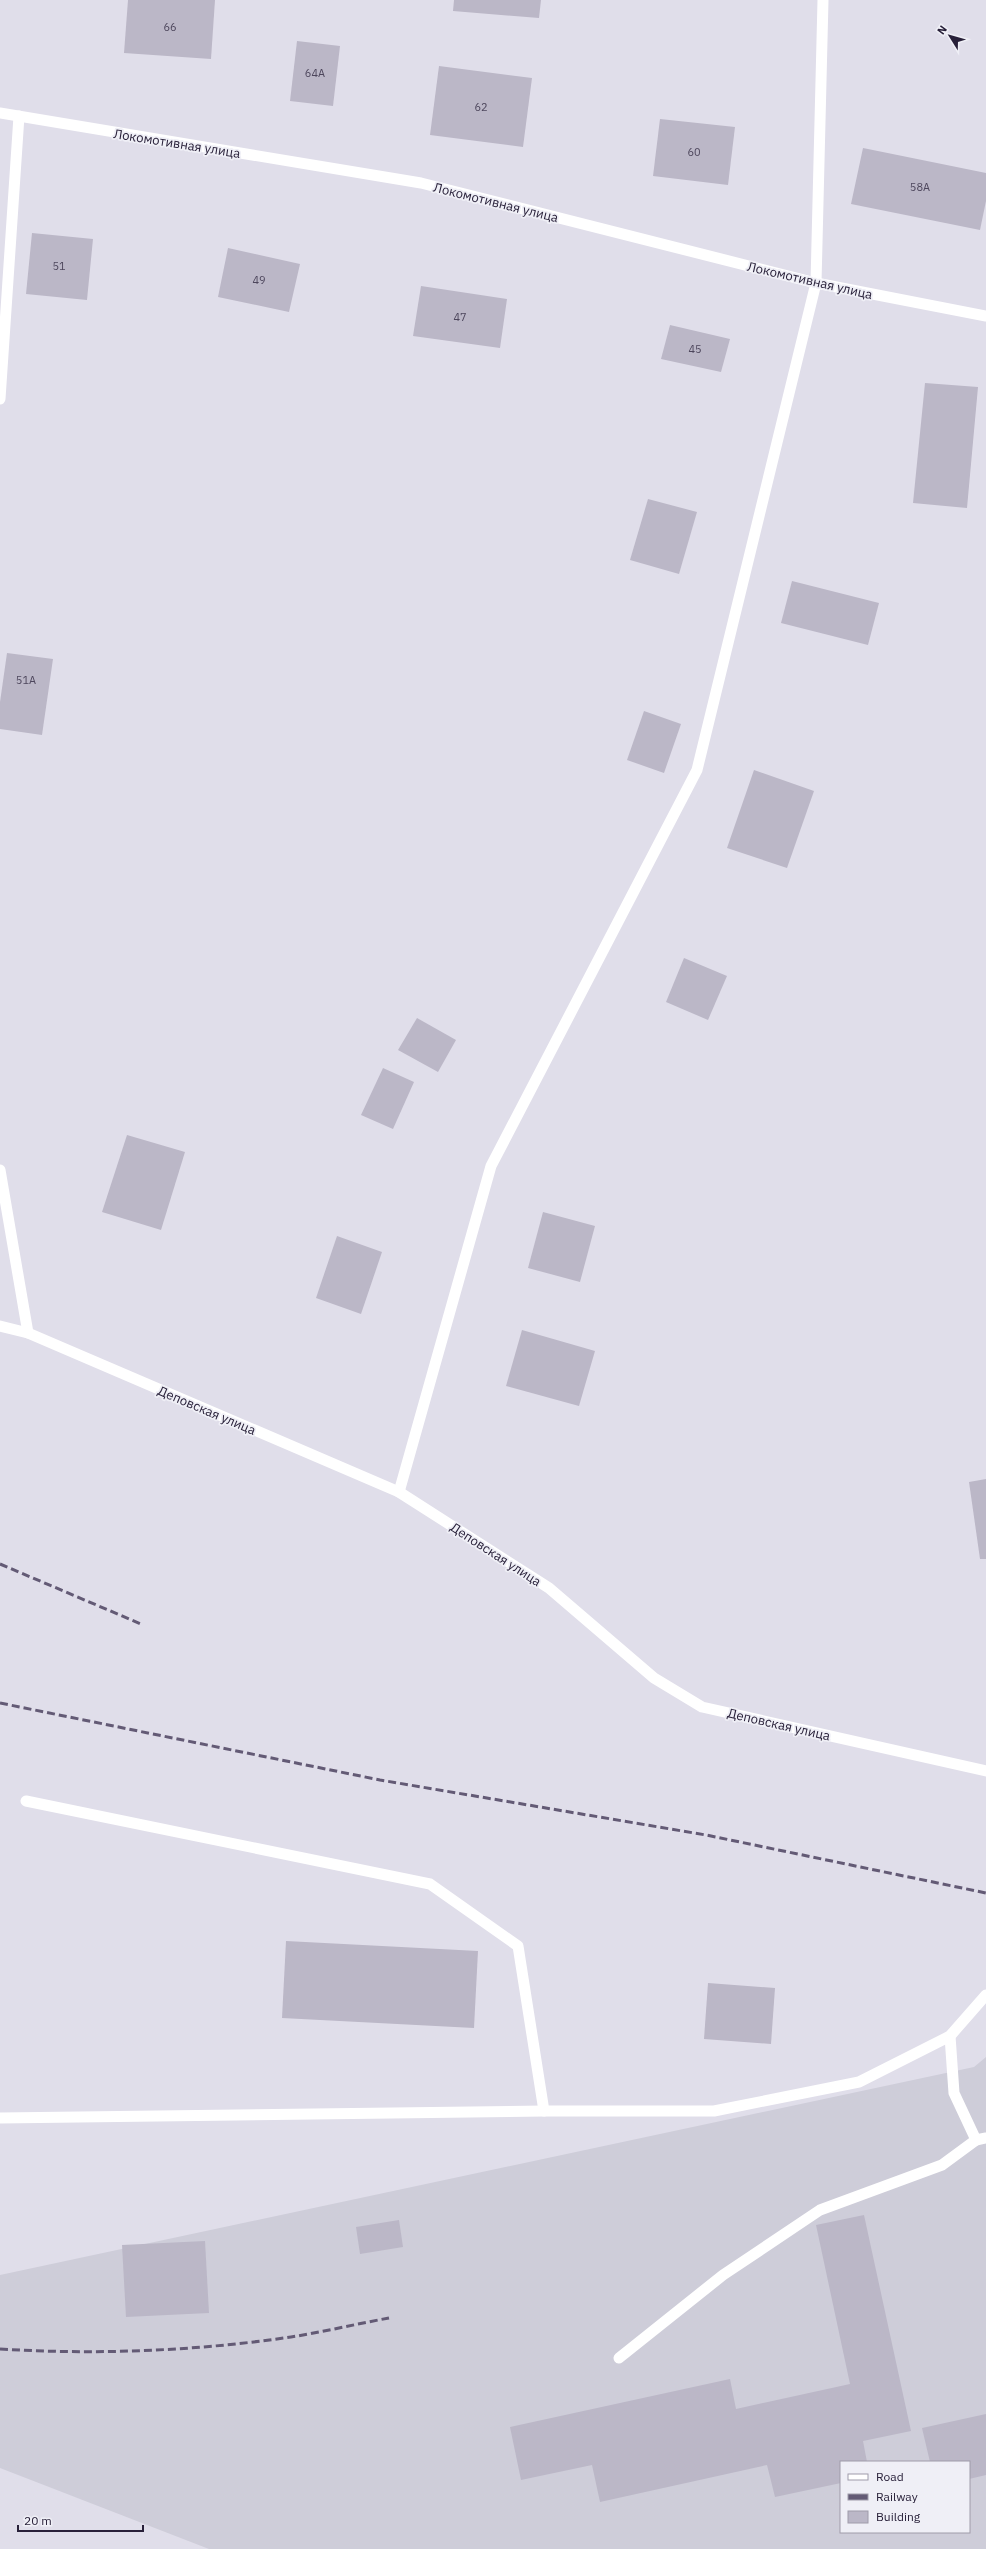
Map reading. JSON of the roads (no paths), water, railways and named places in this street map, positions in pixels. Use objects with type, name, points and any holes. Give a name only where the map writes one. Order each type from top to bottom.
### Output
[{"type":"street","points":[[399,1492],[491,1166],[697,770],[816,283],[823,0]]},
{"type":"street","name":"Локомотивная улица","points":[[0,113],[421,183],[816,283],[986,316]]},
{"type":"street","points":[[0,399],[19,116]]},
{"type":"street","points":[[0,1170],[28,1333]]},
{"type":"street","name":"Деповская улица","points":[[0,1326],[28,1333],[399,1492],[549,1588],[654,1678],[702,1707],[986,1771]]},
{"type":"street","points":[[26,1801],[430,1884],[518,1946],[544,2111]]},
{"type":"street","points":[[0,2118],[544,2111],[714,2111],[859,2082],[950,2036],[986,1994]]},
{"type":"street","points":[[619,2358],[724,2275],[820,2210],[942,2165],[981,2139],[954,2093],[950,2036]]},
{"type":"railway","points":[[0,1564],[141,1624]]},
{"type":"railway","points":[[0,1703],[380,1780],[706,1835],[986,1893]]},
{"type":"railway","points":[[0,2349],[72,2352],[182,2349],[291,2337],[389,2318]]}]
